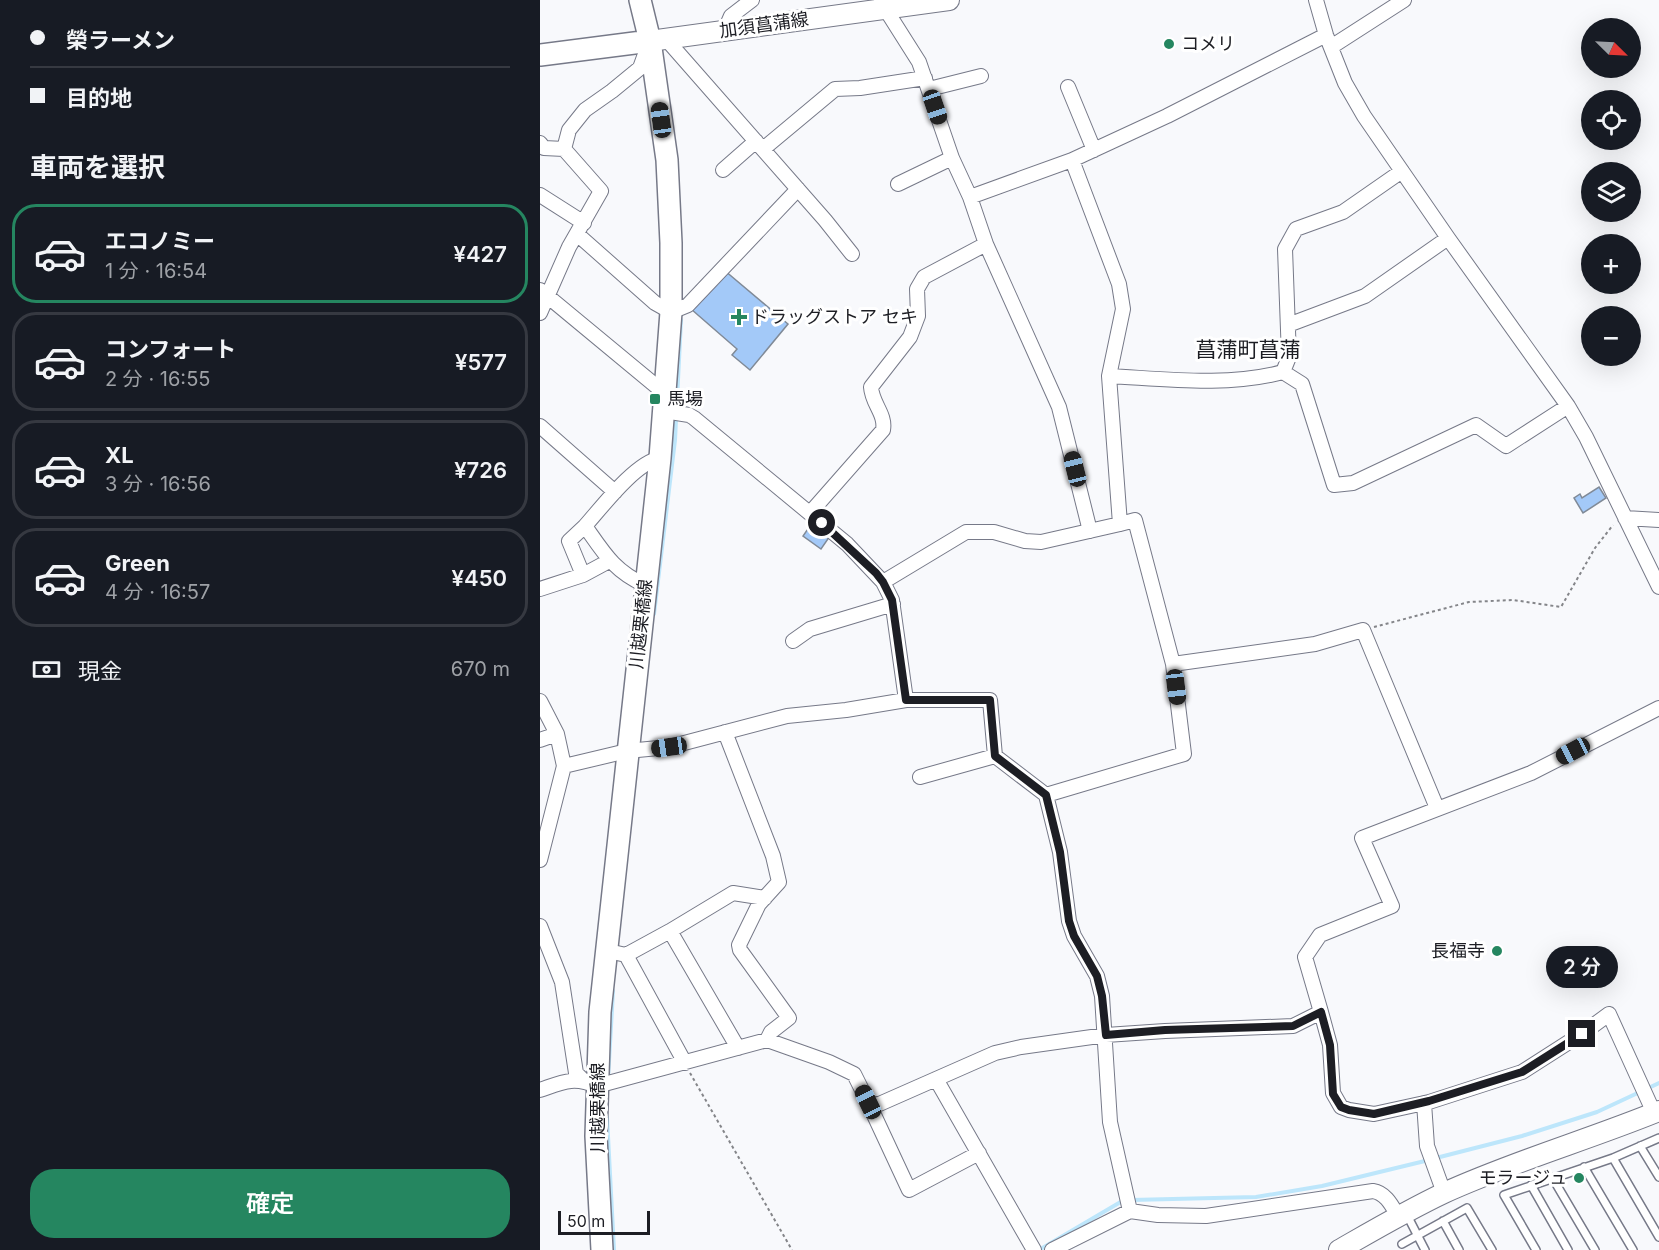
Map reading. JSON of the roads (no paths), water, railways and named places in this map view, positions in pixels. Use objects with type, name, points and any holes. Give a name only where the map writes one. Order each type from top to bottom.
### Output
[{"type":"main road","name":"川越栗橋線","points":[[602,1250],[596,1136],[590,1083],[616,952],[627,751],[660,458],[671,312],[670,195],[658,40],[640,0]]},
{"type":"main road","points":[[540,55],[658,40]]},
{"type":"street","points":[[725,30],[731,16],[752,0]]},
{"type":"street","name":"加須菖蒲線","points":[[658,40],[887,3],[949,0]]},
{"type":"street","points":[[1316,0],[1328,41],[1345,83],[1364,116],[1568,406],[1586,437],[1659,587]]},
{"type":"street","points":[[970,197],[1072,160],[1328,41],[1404,0]]},
{"type":"street","points":[[887,3],[919,62],[952,158],[970,197],[986,244],[1059,406],[1090,531]]},
{"type":"street","points":[[564,149],[569,130],[585,110],[640,68],[658,40],[759,145],[852,254]]},
{"type":"street","points":[[723,170],[835,89],[927,84],[981,76]]},
{"type":"street","points":[[1068,87],[1094,150]]},
{"type":"street","points":[[540,143],[544,148],[564,149],[601,191],[544,293],[540,313]]},
{"type":"street","points":[[898,184],[952,158]]},
{"type":"street","points":[[1072,160],[1119,284],[1123,309],[1109,376],[1120,524]]},
{"type":"street","points":[[1283,372],[1289,357],[1285,249],[1296,230],[1343,212],[1402,171]]},
{"type":"street","points":[[540,195],[580,229],[656,303],[671,312],[688,305],[798,189]]},
{"type":"street","points":[[1288,325],[1365,296],[1448,238]]},
{"type":"street","points":[[810,513],[883,430],[885,423],[872,397],[871,387],[910,337],[918,316],[917,289],[924,277],[986,244]]},
{"type":"street","points":[[544,293],[656,386],[666,389]]},
{"type":"street","points":[[1109,376],[1203,381],[1266,377],[1283,372],[1302,384],[1334,485],[1353,483],[1476,425],[1506,446],[1568,406]]},
{"type":"street","points":[[664,411],[688,414],[694,418],[847,544],[883,582],[893,604],[906,700]]},
{"type":"street","points":[[540,426],[615,492]]},
{"type":"street","points":[[583,575],[569,541],[648,460],[660,458]]},
{"type":"street","points":[[1625,518],[1659,520]]},
{"type":"street","points":[[883,582],[966,532],[994,532],[1026,541],[1041,542],[1135,520],[1173,664],[1184,754],[1046,795]]},
{"type":"street","points":[[585,526],[609,561],[632,579],[645,585]]},
{"type":"street","points":[[540,589],[583,575],[609,561]]},
{"type":"street","points":[[793,641],[810,629],[893,604]]},
{"type":"street","points":[[1173,664],[1315,644],[1363,630],[1437,808]]},
{"type":"street","points":[[564,766],[627,751],[669,747],[787,716],[846,710],[906,700],[990,700],[995,756],[1046,795],[1060,852],[1069,921],[1074,936],[1097,976],[1102,996],[1106,1035],[1110,1122],[1130,1211]]},
{"type":"street","points":[[540,701],[556,734],[564,766],[540,860]]},
{"type":"street","points":[[1339,1250],[1444,1193],[1656,1112],[1609,1014],[1522,1072],[1424,1103],[1374,1114],[1341,1107],[1333,1094],[1330,1045],[1305,957],[1320,935],[1392,906],[1362,838],[1531,773],[1659,708]]},
{"type":"street","points":[[725,732],[773,856],[780,882],[759,904],[740,945],[740,950],[789,1018],[771,1032],[767,1040]]},
{"type":"street","points":[[540,740],[556,734]]},
{"type":"street","points":[[920,777],[995,756]]},
{"type":"street","points":[[685,1063],[616,952],[670,931],[733,892],[765,898]]},
{"type":"street","points":[[540,926],[562,982],[576,1073],[590,1083]]},
{"type":"street","points":[[670,931],[738,1048]]},
{"type":"street","points":[[868,1102],[877,1105],[995,1053],[1106,1035],[1165,1030],[1293,1026],[1321,1012]]},
{"type":"street","points":[[540,1090],[568,1080],[590,1083],[685,1063],[767,1040],[829,1062],[854,1074],[909,1190],[979,1153]]},
{"type":"street","points":[[936,1079],[1034,1250]]},
{"type":"street","points":[[1424,1103],[1427,1146],[1444,1193]]},
{"type":"street","points":[[1052,1250],[1130,1211],[1158,1215],[1206,1216],[1373,1191],[1381,1192],[1402,1214]]},
{"type":"lane","points":[[1536,1250],[1504,1195],[1613,1158],[1659,1138]]},
{"type":"lane","points":[[1640,1146],[1659,1178]]},
{"type":"lane","points":[[1613,1158],[1659,1238]]},
{"type":"lane","points":[[1584,1167],[1633,1250]]},
{"type":"lane","points":[[1552,1177],[1595,1250]]},
{"type":"lane","points":[[1531,1185],[1568,1250]]},
{"type":"lane","points":[[1402,1244],[1467,1208],[1492,1250]]},
{"type":"lane","points":[[1402,1214],[1425,1250]]},
{"type":"lane","points":[[1443,1221],[1459,1250]]},
{"type":"waterway","points":[[654,614],[675,440],[681,320]]},
{"type":"waterway","points":[[608,1079],[613,991]]},
{"type":"waterway","points":[[1436,1158],[1522,1136],[1597,1112],[1659,1083]]},
{"type":"waterway","points":[[607,1117],[614,1250]]},
{"type":"waterway","points":[[1131,1200],[1256,1197],[1322,1186],[1429,1160]]},
{"type":"waterway","points":[[1039,1250],[1124,1200]]},
{"type":"place","name":"コメリ","points":[[1169,44]]},
{"type":"place","name":"ドラッグストア セキ","points":[[739,317]]},
{"type":"place","name":"馬場","points":[[655,399]]},
{"type":"place","name":"長福寺","points":[[1497,951]]},
{"type":"place","name":"モラージュ","points":[[1579,1178]]},
{"type":"district","name":"菖蒲町菖蒲","points":[[1248,350]]}]
